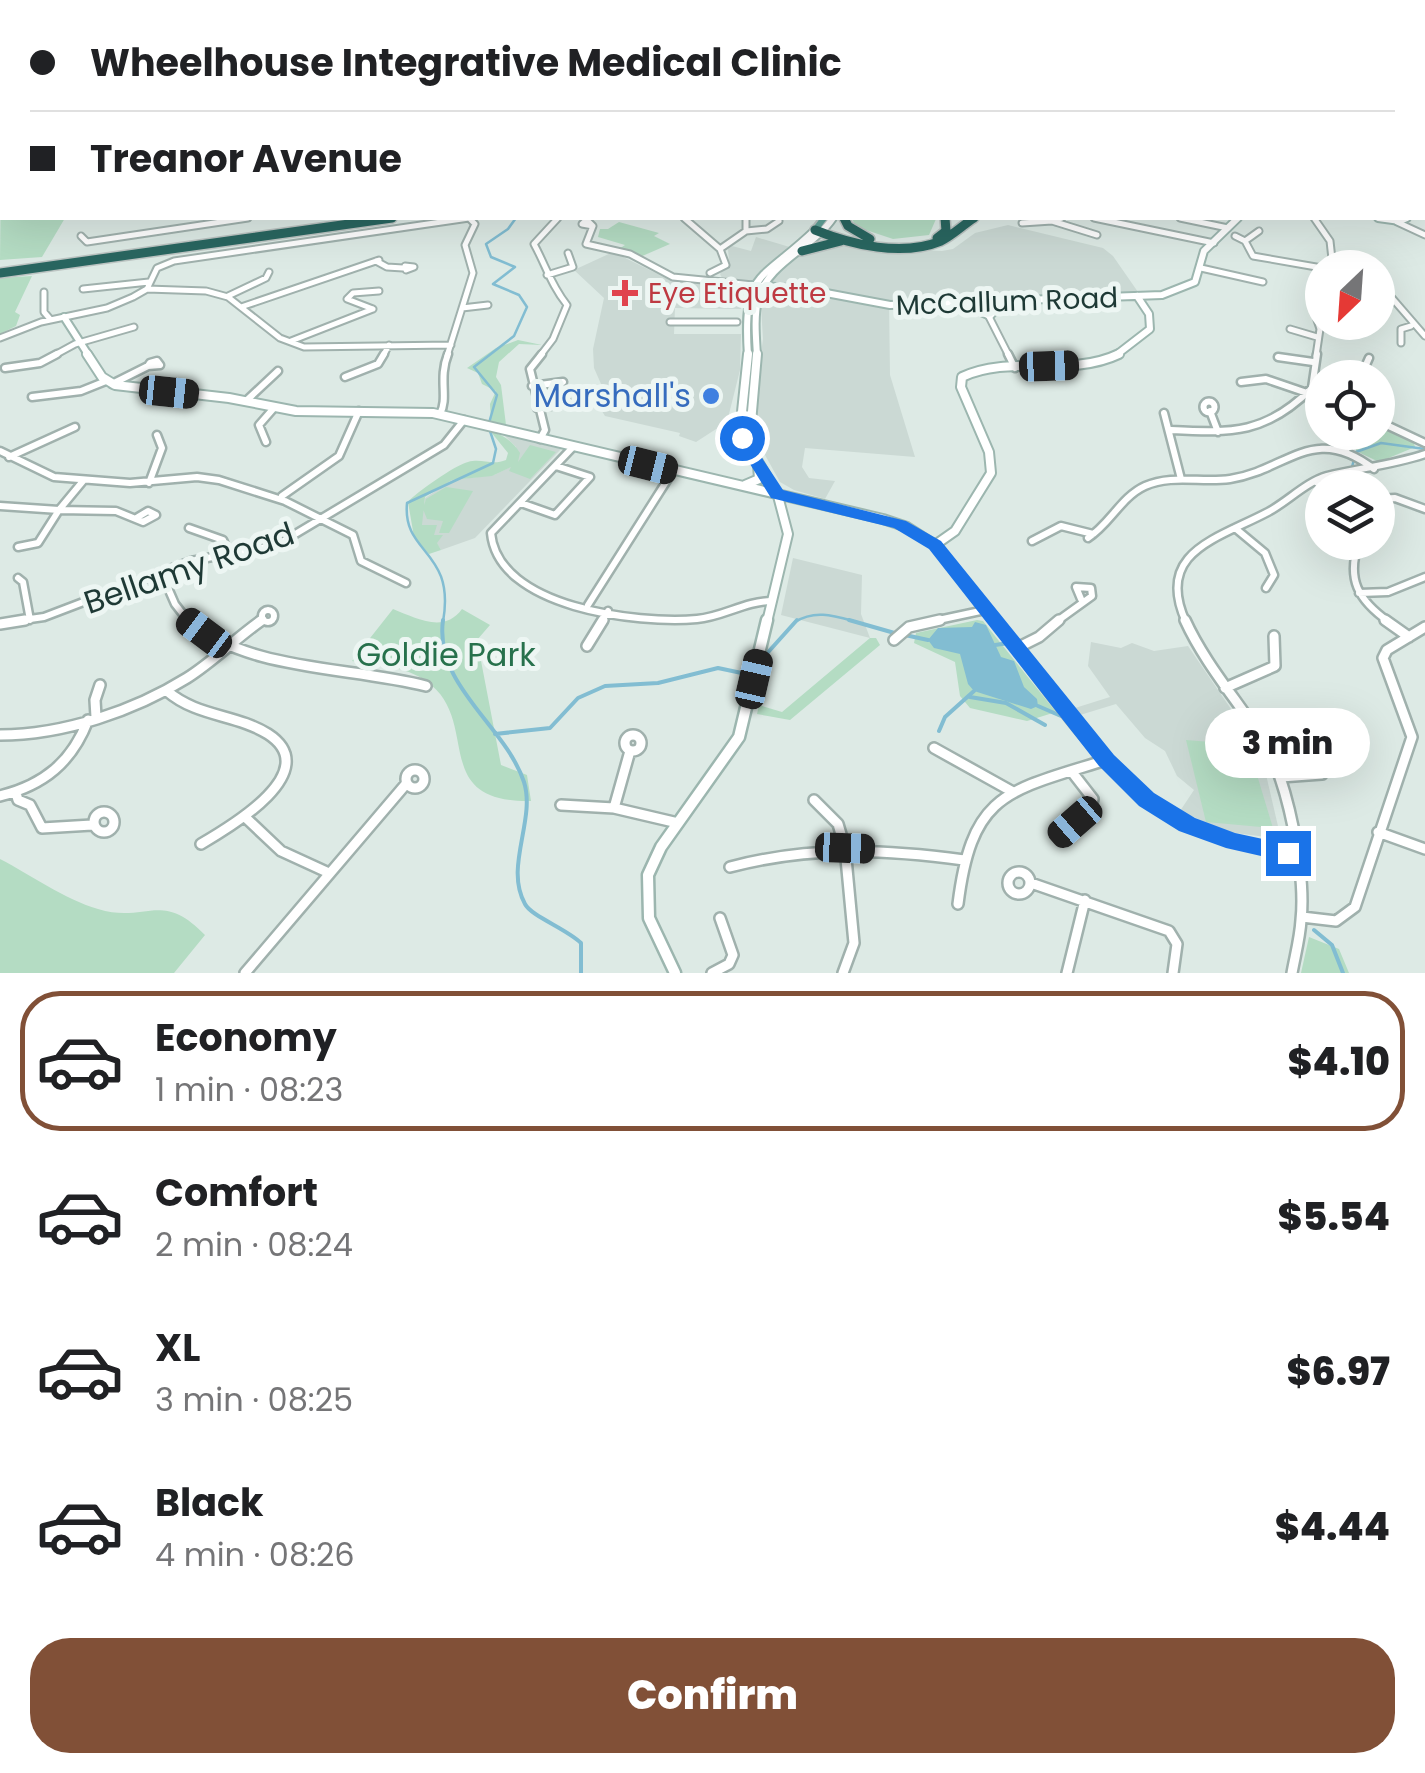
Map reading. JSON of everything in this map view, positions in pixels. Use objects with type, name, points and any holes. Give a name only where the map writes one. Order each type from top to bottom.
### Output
[{"type":"highway","points":[[0,270],[340,220]]},
{"type":"highway","points":[[0,270],[378,220]]},
{"type":"highway","points":[[364,222],[384,220]]},
{"type":"highway","points":[[846,220],[859,234],[903,244],[939,236],[948,225],[945,220]]},
{"type":"highway","points":[[803,246],[827,242],[910,247],[933,244],[971,220]]},
{"type":"highway","points":[[818,232],[867,243]]},
{"type":"main road","points":[[818,232],[823,220]]},
{"type":"street","points":[[80,236],[87,242],[235,220]]},
{"type":"street","points":[[0,338],[50,319],[116,305],[148,285],[160,266],[459,220]]},
{"type":"street","points":[[440,414],[445,405],[440,374],[474,273],[465,245],[475,226],[473,220]]},
{"type":"street","points":[[540,439],[545,430],[532,386],[531,365],[553,339],[567,305],[548,282],[546,266],[534,244],[556,220]]},
{"type":"street","points":[[686,220],[720,249],[723,266],[711,277]]},
{"type":"street","points":[[746,220],[746,231]]},
{"type":"street","points":[[749,285],[769,278],[831,220]]},
{"type":"street","points":[[1052,222],[1057,220]]},
{"type":"street","points":[[1103,220],[1214,242]]},
{"type":"street","points":[[1114,220],[1140,228]]},
{"type":"street","points":[[1190,220],[1229,228]]},
{"type":"street","points":[[1236,220],[1202,254],[1201,268],[1263,282]]},
{"type":"street","points":[[1315,220],[1330,240],[1331,250]]},
{"type":"street","points":[[1390,220],[1425,235]]},
{"type":"street","points":[[720,249],[746,231],[767,229],[780,221]]},
{"type":"street","points":[[1022,223],[1052,222],[1097,235]]},
{"type":"street","name":"McCallum Road","points":[[593,226],[586,244],[608,246],[671,276],[711,277],[882,305],[1137,296],[1186,288],[1198,279],[1201,268]]},
{"type":"street","points":[[1244,241],[1260,231]]},
{"type":"street","points":[[1234,236],[1244,241],[1253,256],[1305,265]]},
{"type":"street","points":[[788,519],[742,438],[739,418],[748,368],[749,285],[770,265],[803,246]]},
{"type":"street","points":[[547,275],[573,266],[568,253]]},
{"type":"street","points":[[241,307],[377,260],[387,267],[403,268]]},
{"type":"street","points":[[228,296],[266,278],[269,272]]},
{"type":"street","points":[[769,278],[786,288]]},
{"type":"street","points":[[83,289],[148,285],[228,296],[288,342],[329,348],[451,345]]},
{"type":"street","points":[[749,285],[758,300],[756,372],[747,412],[750,450]]},
{"type":"street","points":[[758,300],[786,288]]},
{"type":"street","points":[[288,342],[374,310],[347,299],[353,293],[379,291]]},
{"type":"street","points":[[44,292],[44,312],[50,319]]},
{"type":"street","points":[[935,545],[956,531],[987,482],[992,466],[960,380],[976,370],[1083,365],[1113,358],[1150,329],[1149,314],[1137,296]]},
{"type":"street","points":[[1395,301],[1412,326],[1425,336]]},
{"type":"street","points":[[990,316],[994,308],[1009,302]]},
{"type":"street","points":[[982,303],[1015,368]]},
{"type":"street","points":[[948,304],[977,308],[990,316]]},
{"type":"street","points":[[462,308],[488,305]]},
{"type":"street","points":[[64,316],[109,383],[273,408],[440,414],[900,524],[935,545],[1106,760],[1147,800],[1187,824],[1234,842],[1296,854]]},
{"type":"street","points":[[670,322],[737,322]]},
{"type":"street","points":[[1401,343],[1401,329],[1412,326]]},
{"type":"street","points":[[5,368],[44,361],[80,343],[134,327]]},
{"type":"street","points":[[1290,329],[1305,333]]},
{"type":"street","points":[[346,377],[378,364],[389,344]]},
{"type":"street","points":[[1278,357],[1305,361]]},
{"type":"street","points":[[32,397],[80,391],[148,366]]},
{"type":"street","points":[[245,402],[278,372]]},
{"type":"street","points":[[1241,382],[1263,378],[1305,392]]},
{"type":"street","points":[[532,386],[563,382]]},
{"type":"street","points":[[1171,430],[1256,430],[1271,424],[1305,395]]},
{"type":"street","points":[[537,408],[568,403]]},
{"type":"street","points":[[266,442],[259,425],[273,408]]},
{"type":"street","points":[[1210,411],[1218,432]]},
{"type":"street","points":[[282,496],[339,456],[359,412]]},
{"type":"street","points":[[1164,413],[1182,480]]},
{"type":"street","name":"Bellamy Road","points":[[0,624],[30,620],[202,558],[270,548],[444,444],[464,420]]},
{"type":"street","points":[[9,456],[75,427]]},
{"type":"street","points":[[1395,429],[1425,444]]},
{"type":"street","points":[[149,483],[162,448],[157,435]]},
{"type":"street","points":[[574,447],[491,533],[496,552],[519,584],[588,606],[666,621],[694,620],[754,601],[772,601]]},
{"type":"street","points":[[1032,541],[1056,525],[1071,525],[1091,536],[1139,489],[1182,480],[1227,480],[1259,472],[1310,449],[1344,452],[1374,468]]},
{"type":"street","points":[[0,452],[39,473],[149,483],[197,477],[285,501],[353,535],[361,561],[406,583]]},
{"type":"street","points":[[1360,470],[1425,454]]},
{"type":"street","points":[[736,485],[756,483],[757,461]]},
{"type":"street","points":[[520,502],[556,514],[590,477],[556,466]]},
{"type":"street","points":[[588,606],[673,472]]},
{"type":"street","points":[[18,548],[28,550],[37,545],[84,480]]},
{"type":"street","points":[[1292,973],[1302,917],[1296,854],[1281,777],[1272,754],[1186,627],[1175,584],[1179,569],[1192,554],[1305,488]]},
{"type":"street","points":[[1395,498],[1425,509]]},
{"type":"street","points":[[676,973],[652,929],[646,896],[654,858],[739,738],[788,519],[794,503],[805,500]]},
{"type":"street","points":[[0,506],[99,510],[138,516]]},
{"type":"street","points":[[189,528],[223,540],[230,556]]},
{"type":"street","points":[[1235,528],[1272,562],[1274,575],[1266,588]]},
{"type":"street","points":[[1350,560],[1358,594],[1409,637]]},
{"type":"street","points":[[161,572],[185,619],[204,633],[260,655],[392,675],[426,686]]},
{"type":"street","points":[[1358,594],[1388,592],[1425,577]]},
{"type":"street","points":[[18,578],[23,582],[30,620]]},
{"type":"street","points":[[1017,648],[1053,629],[1080,599]]},
{"type":"street","points":[[894,640],[909,627],[929,620],[986,610]]},
{"type":"street","points":[[587,646],[608,611]]},
{"type":"street","points":[[0,735],[92,718],[166,690],[262,620]]},
{"type":"street","points":[[1302,917],[1336,921],[1350,913],[1412,736],[1383,658],[1387,650],[1425,627]]},
{"type":"street","points":[[1226,688],[1275,666],[1274,636]]},
{"type":"street","points":[[0,796],[16,793],[59,770],[73,754],[92,718],[100,686]]},
{"type":"street","points":[[166,690],[196,712],[262,732],[280,744],[285,762],[275,790],[245,818],[201,844]]},
{"type":"street","points":[[1281,777],[1322,774],[1335,746],[1347,741]]},
{"type":"street","points":[[934,748],[1013,792]]},
{"type":"street","points":[[614,808],[630,751]]},
{"type":"street","points":[[958,904],[964,860],[982,817],[1013,792],[1106,760]]},
{"type":"street","points":[[1058,836],[1091,808],[1093,799],[1072,772]]},
{"type":"street","points":[[245,973],[406,784]]},
{"type":"street","points":[[16,793],[18,800],[30,805],[42,828],[92,825]]},
{"type":"street","points":[[814,800],[838,824],[845,848],[854,943],[846,972]]},
{"type":"street","points":[[560,805],[614,808],[678,823]]},
{"type":"street","points":[[245,818],[281,852],[329,873]]},
{"type":"street","points":[[1378,832],[1425,849]]},
{"type":"street","points":[[730,868],[773,854],[845,848],[964,860]]},
{"type":"street","points":[[1031,882],[1169,931],[1178,944],[1172,973]]},
{"type":"street","points":[[1067,973],[1085,900]]},
{"type":"street","points":[[712,973],[730,964],[733,955],[720,918]]},
{"type":"shaded area","points":[[1008,225],[1103,248],[1138,292],[889,301],[890,375],[915,457],[805,448],[802,467],[809,478],[835,481],[825,499],[780,482],[760,446],[764,444],[754,443],[752,417],[763,339],[761,307],[767,291],[722,278],[720,274],[729,261],[728,249],[732,246],[751,251],[756,237],[803,251],[831,245],[942,251],[953,249],[975,233]]},
{"type":"shaded area","points":[[613,252],[668,279],[738,288],[741,309],[675,308],[674,334],[741,334],[740,370],[727,422],[696,442],[679,436],[680,433],[605,416],[600,408],[606,406],[605,393],[594,368],[593,349],[604,298],[574,270]]},
{"type":"shaded area","points":[[504,435],[561,449],[475,538],[441,550],[430,543],[421,524],[425,498],[452,480],[494,475],[510,467],[516,447]]},
{"type":"shaded area","points":[[793,558],[862,575],[861,614],[870,638],[781,615]]},
{"type":"shaded area","points":[[1091,642],[1121,648],[1132,643],[1154,651],[1188,646],[1261,753],[1281,839],[1228,832],[1180,811],[1194,790],[1177,776],[1165,751],[1145,738],[1116,704],[1080,715],[1075,708],[1110,697],[1088,666]]},
{"type":"green space","points":[[0,220],[64,220],[42,257],[0,260]]},
{"type":"green space","points":[[852,220],[936,220],[929,235],[893,239],[857,227]]},
{"type":"green space","points":[[619,222],[659,233],[654,236],[670,244],[640,257],[619,249],[625,245],[598,237],[600,229]]},
{"type":"green space","points":[[32,276],[15,312],[20,315],[16,326],[0,334],[0,278]]},
{"type":"green space","points":[[518,340],[542,345],[519,344],[499,362],[496,377],[501,385],[506,425],[491,421],[490,404],[496,391],[482,384],[478,373],[467,368],[496,348]]},
{"type":"green space","points":[[491,432],[514,445],[520,453],[518,462],[530,445],[556,452],[530,479],[509,471],[511,467],[492,476],[452,480],[425,497],[422,525],[437,525],[434,535],[443,535],[437,543],[441,550],[429,554],[414,537],[408,502],[463,464],[506,460],[508,453]]},
{"type":"green space","points":[[1395,432],[1413,440],[1415,447],[1379,462],[1356,451],[1395,450]]},
{"type":"green space","points":[[446,487],[473,491],[449,533],[439,533],[443,521],[427,519],[423,509],[426,499]]},
{"type":"green space","name":"Goldie Park","points":[[393,609],[420,620],[438,622],[455,617],[462,609],[490,625],[477,640],[501,765],[527,775],[531,801],[499,798],[479,789],[467,774],[443,697],[426,681],[400,669],[352,661]]},
{"type":"green space","points":[[983,621],[1056,712],[1027,721],[970,708],[960,696],[955,662],[914,643],[916,633]]},
{"type":"green space","points":[[870,638],[876,638],[880,645],[790,720],[757,714],[759,705],[782,712]]},
{"type":"green space","points":[[1186,740],[1248,745],[1273,828],[1206,822]]},
{"type":"green space","points":[[0,859],[85,905],[115,913],[153,910],[176,914],[205,935],[174,973],[0,973]]},
{"type":"green space","points":[[1309,937],[1339,949],[1349,973],[1301,973]]},
{"type":"water","points":[[975,622],[986,625],[1001,657],[1014,661],[1024,687],[1037,699],[1038,706],[1031,709],[974,691],[968,684],[960,654],[934,648],[928,640],[938,628],[972,627]]},
{"type":"waterway","points":[[489,423],[497,395],[474,367],[514,336],[527,307],[519,295],[493,284],[515,267],[491,257],[486,244],[515,220]]},
{"type":"waterway","points":[[443,622],[442,580],[412,533],[407,503],[493,463],[496,449],[490,431]]},
{"type":"waterway","points":[[1352,467],[1356,452],[1381,443],[1425,449]]},
{"type":"waterway","points":[[795,622],[818,615],[849,620]]},
{"type":"waterway","points":[[849,620],[857,622]]},
{"type":"waterway","points":[[849,620],[898,634]]},
{"type":"waterway","points":[[443,622],[443,644],[449,665],[496,734]]},
{"type":"waterway","points":[[762,659],[795,622]]},
{"type":"waterway","points":[[905,635],[928,640]]},
{"type":"waterway","points":[[995,645],[1009,643]]},
{"type":"waterway","points":[[496,734],[550,728],[578,698],[605,686],[658,683],[718,668],[751,675]]},
{"type":"waterway","points":[[939,731],[945,717],[974,691]]},
{"type":"waterway","points":[[970,697],[1006,703],[1045,725]]},
{"type":"waterway","points":[[1038,706],[1061,716]]},
{"type":"waterway","points":[[496,734],[515,761],[527,797],[519,890],[534,913],[581,943],[581,973]]},
{"type":"waterway","points":[[1314,930],[1332,945],[1343,973]]},
{"type":"place","name":"Eye Etiquette","points":[[625,293]]},
{"type":"place","name":"Marshall's","points":[[711,396]]},
{"type":"route","points":[[742,438],[777,494],[900,524],[935,545],[1106,760],[1147,800],[1187,824],[1234,842],[1288,853]]}]
